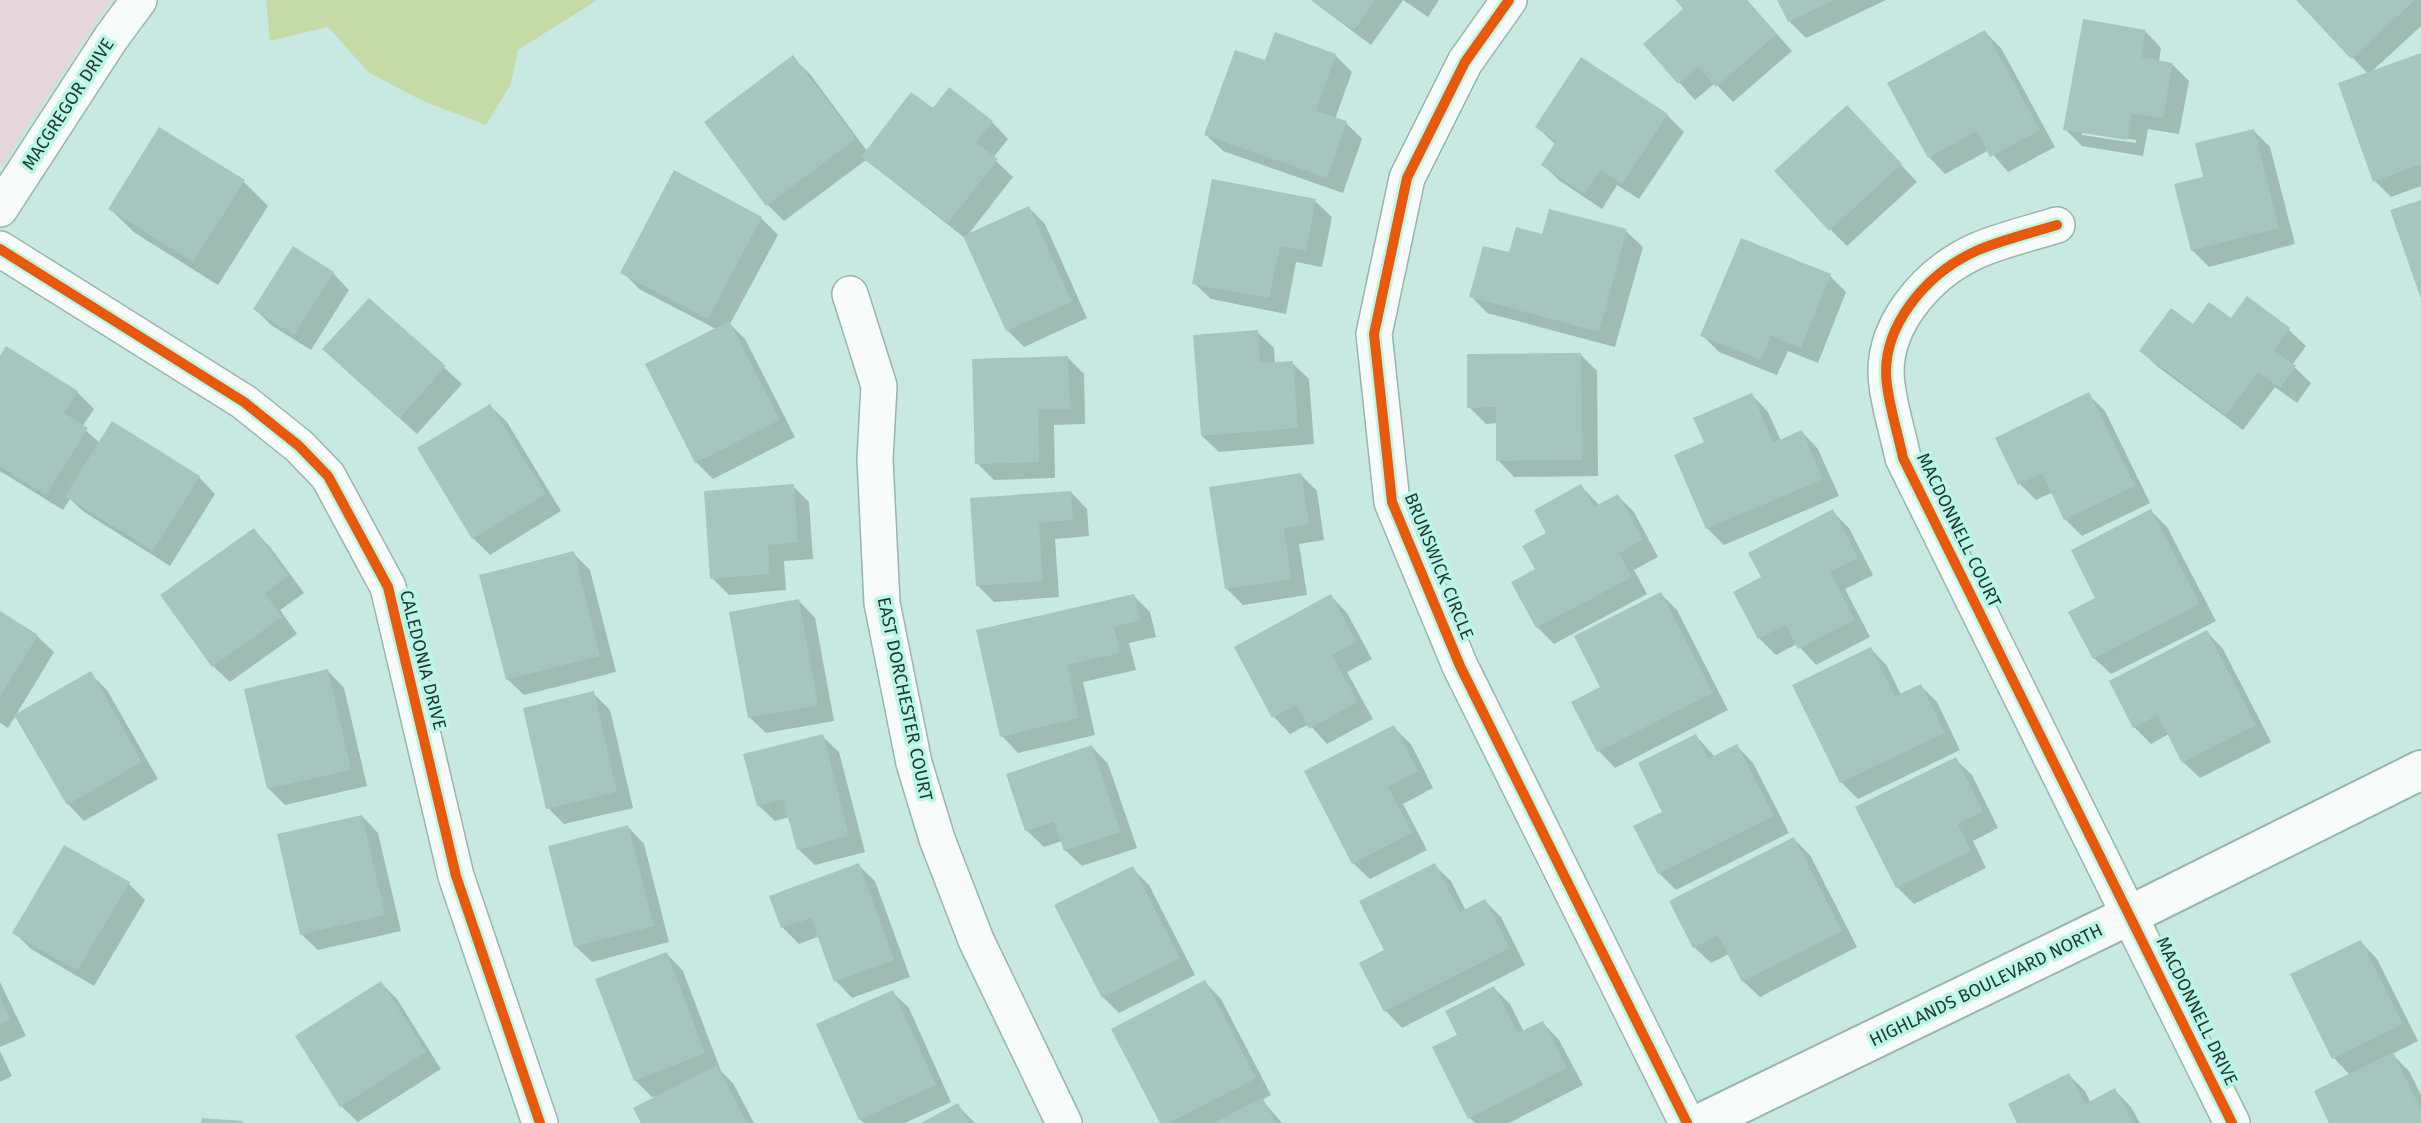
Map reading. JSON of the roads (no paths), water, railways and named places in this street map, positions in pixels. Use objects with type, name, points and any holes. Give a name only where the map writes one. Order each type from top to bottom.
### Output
[{"type":"street","name":"MACGREGOR DRIVE","points":[[0,209],[111,38],[139,0]]},
{"type":"street","name":"BRUNSWICK CIRCLE","points":[[1509,0],[1465,62],[1407,178],[1374,334],[1392,502],[1460,666],[1687,1123]]},
{"type":"street","name":"MACDONNELL COURT","points":[[2057,225],[1975,251],[1934,279],[1899,317],[1888,352],[1886,383],[1903,458],[2130,915]]},
{"type":"street","name":"CALEDONIA DRIVE","points":[[0,249],[244,402],[299,446],[328,477],[388,587],[456,876],[541,1123]]},
{"type":"street","name":"EAST DORCHESTER COURT","points":[[850,294],[879,386],[875,459],[882,603],[914,763],[937,839],[976,940],[1064,1123]]},
{"type":"street","name":"HIGHLANDS BOULEVARD NORTH","points":[[1701,1123],[2421,770]]},
{"type":"street","name":"MACDONNELL DRIVE","points":[[2130,915],[2232,1123]]}]
